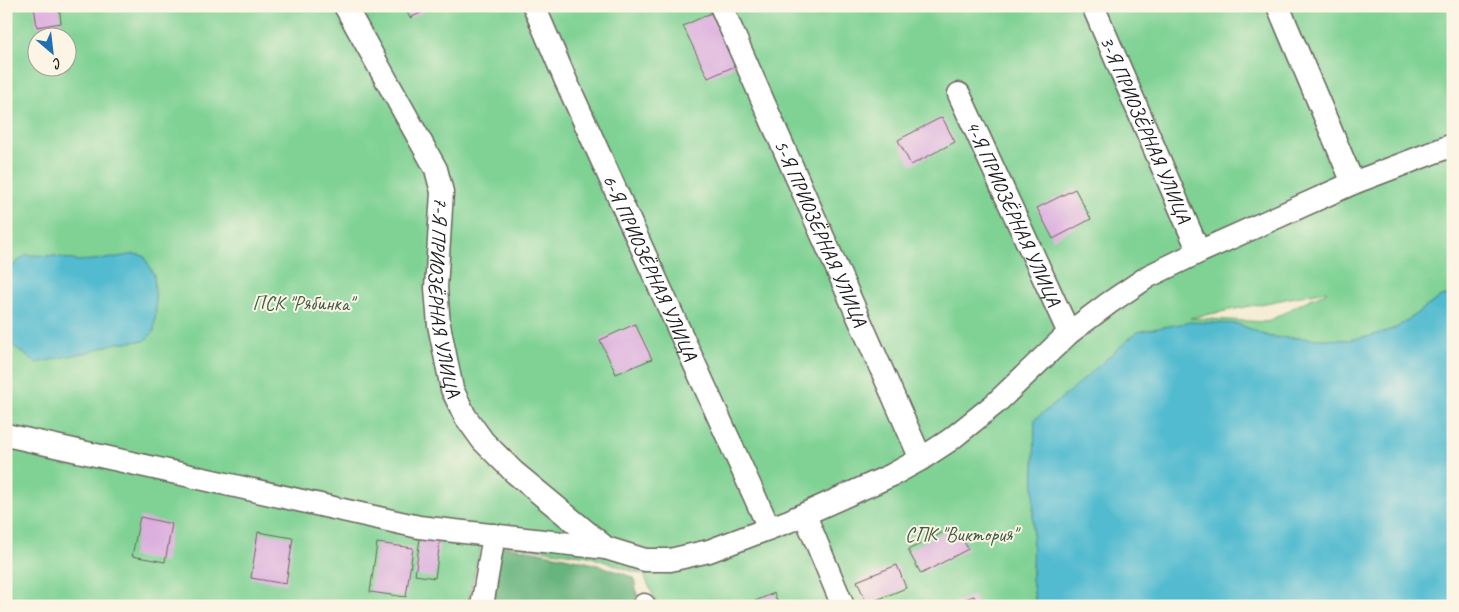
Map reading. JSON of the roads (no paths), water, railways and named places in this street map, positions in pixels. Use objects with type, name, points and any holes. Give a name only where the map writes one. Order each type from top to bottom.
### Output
[{"type":"street","name":"7-Я ПРИОЗЁРНАЯ УЛИЦА","points":[[345,6],[436,169],[442,192],[436,288],[439,325],[452,389],[465,416],[483,441],[514,472],[606,548]]},
{"type":"street","name":"6-Я ПРИОЗЁРНАЯ УЛИЦА","points":[[534,6],[570,90],[769,528]]},
{"type":"street","name":"5-Я ПРИОЗЁРНАЯ УЛИЦА","points":[[721,6],[921,460]]},
{"type":"street","name":"3-Я ПРИОЗЁРНАЯ УЛИЦА","points":[[1093,6],[1199,252]]},
{"type":"street","points":[[1278,6],[1353,183]]},
{"type":"street","name":"4-Я ПРИОЗЁРНАЯ УЛИЦА","points":[[959,94],[1069,333]]},
{"type":"street","name":"7-Я ПРИОЗЁРНАЯ УЛИЦА","points":[[6,435],[419,527],[606,548],[645,560],[670,560],[709,551],[805,515],[921,460],[950,440],[996,403],[1069,333],[1149,276],[1353,183],[1453,145]]},
{"type":"street","points":[[805,515],[843,606]]},
{"type":"street","points":[[482,606],[494,535]]},
{"type":"water","points":[[135,254],[144,256],[154,275],[156,310],[154,332],[145,341],[116,343],[89,352],[36,363],[12,345],[6,338],[6,271],[26,255],[56,256],[77,261]]},
{"type":"water","points":[[1453,297],[1453,606],[1036,606],[1032,578],[1035,419],[1061,399],[1137,332],[1190,322],[1238,324],[1270,337],[1348,340],[1371,336],[1396,328],[1439,298]]},
{"type":"park label","name":"ПСК \"Рябинка\"","points":[[303,303]]},
{"type":"park label","name":"СПК \"Виктория\"","points":[[961,534]]}]
